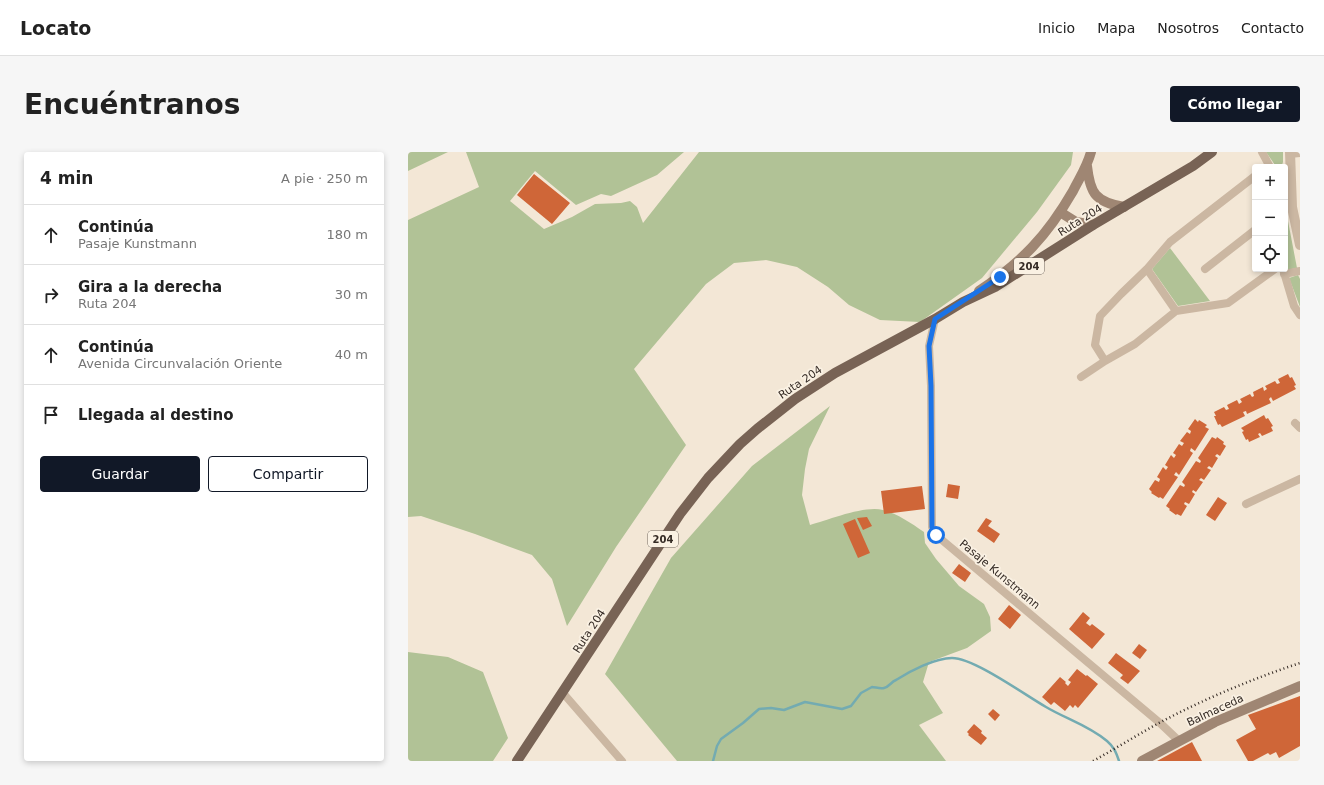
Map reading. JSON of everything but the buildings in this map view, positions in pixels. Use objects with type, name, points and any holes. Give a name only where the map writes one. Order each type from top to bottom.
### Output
[{"type":"main road","points":[[963,302],[1000,277],[1031,250],[1051,227],[1088,166],[1091,152]]},
{"type":"main road","name":"Ruta 204","points":[[517,761],[680,514],[708,478],[735,450],[776,413],[814,386],[963,302],[995,288],[1093,225],[1193,166],[1212,152]]},
{"type":"main road","points":[[1088,166],[1092,189],[1096,195],[1102,201],[1111,205],[1124,207]]},
{"type":"main road","points":[[1060,212],[1076,222],[1093,225]]},
{"type":"main road","name":"Balmaceda","points":[[1142,761],[1224,717],[1300,686]]},
{"type":"street","points":[[1262,152],[1268,164]]},
{"type":"street","points":[[1294,153],[1288,169],[1289,215],[1300,245]]},
{"type":"street","points":[[1105,361],[1095,345],[1100,316],[1147,269],[1170,242],[1252,178]]},
{"type":"street","points":[[1204,269],[1252,232]]},
{"type":"street","points":[[1147,269],[1176,311]]},
{"type":"street","points":[[1081,378],[1105,361],[1135,344],[1176,311],[1228,303],[1271,272]]},
{"type":"street","points":[[1283,272],[1294,306],[1300,315]]},
{"type":"street","points":[[1288,272],[1300,272]]},
{"type":"street","name":"Pasaje Kunstmann","points":[[935,319],[929,346],[929,359],[931,386],[932,527],[936,535],[1148,713],[1179,741]]},
{"type":"street","points":[[1246,504],[1300,479]]},
{"type":"street","points":[[563,693],[622,761]]},
{"type":"green space","points":[[408,152],[448,152],[408,171]]},
{"type":"green space","points":[[466,152],[684,152],[657,175],[611,196],[601,194],[576,205],[535,171],[510,201],[544,229],[572,217],[595,204],[621,203],[630,201],[637,207],[643,223],[699,152],[1073,152],[1071,165],[1037,212],[982,278],[920,322],[880,320],[849,305],[828,287],[797,267],[766,260],[734,263],[706,284],[634,369],[686,445],[616,547],[567,626],[552,579],[532,555],[421,516],[408,517],[408,220],[479,187]]},
{"type":"green space","points":[[1266,152],[1283,152],[1282,164],[1274,164]]},
{"type":"green space","points":[[1288,221],[1297,268],[1288,270]]},
{"type":"green space","points":[[1170,248],[1210,301],[1178,306],[1152,269]]},
{"type":"green space","points":[[1298,275],[1300,279],[1300,307],[1289,278]]},
{"type":"green space","points":[[830,406],[809,449],[805,469],[802,495],[810,525],[857,511],[875,509],[883,510],[899,516],[924,532],[925,543],[936,559],[959,586],[984,604],[990,617],[991,631],[967,648],[929,662],[923,682],[943,713],[919,725],[946,761],[677,761],[605,674],[671,558],[752,466]]},
{"type":"green space","points":[[408,652],[448,657],[483,672],[508,738],[493,761],[408,761]]},
{"type":"waterway","points":[[713,761],[717,746],[721,739],[759,709],[771,708],[784,710],[805,702],[842,709],[851,706],[861,693],[872,687],[886,687],[915,669],[938,660],[952,658],[973,664],[986,670],[1046,707],[1100,735],[1111,745],[1116,752],[1119,761]]},
{"type":"railway","points":[[1093,761],[1159,723],[1193,706],[1246,683],[1300,663]]},
{"type":"route","points":[[936,535],[932,527],[931,386],[929,359],[929,346],[935,319],[1000,277]]}]
